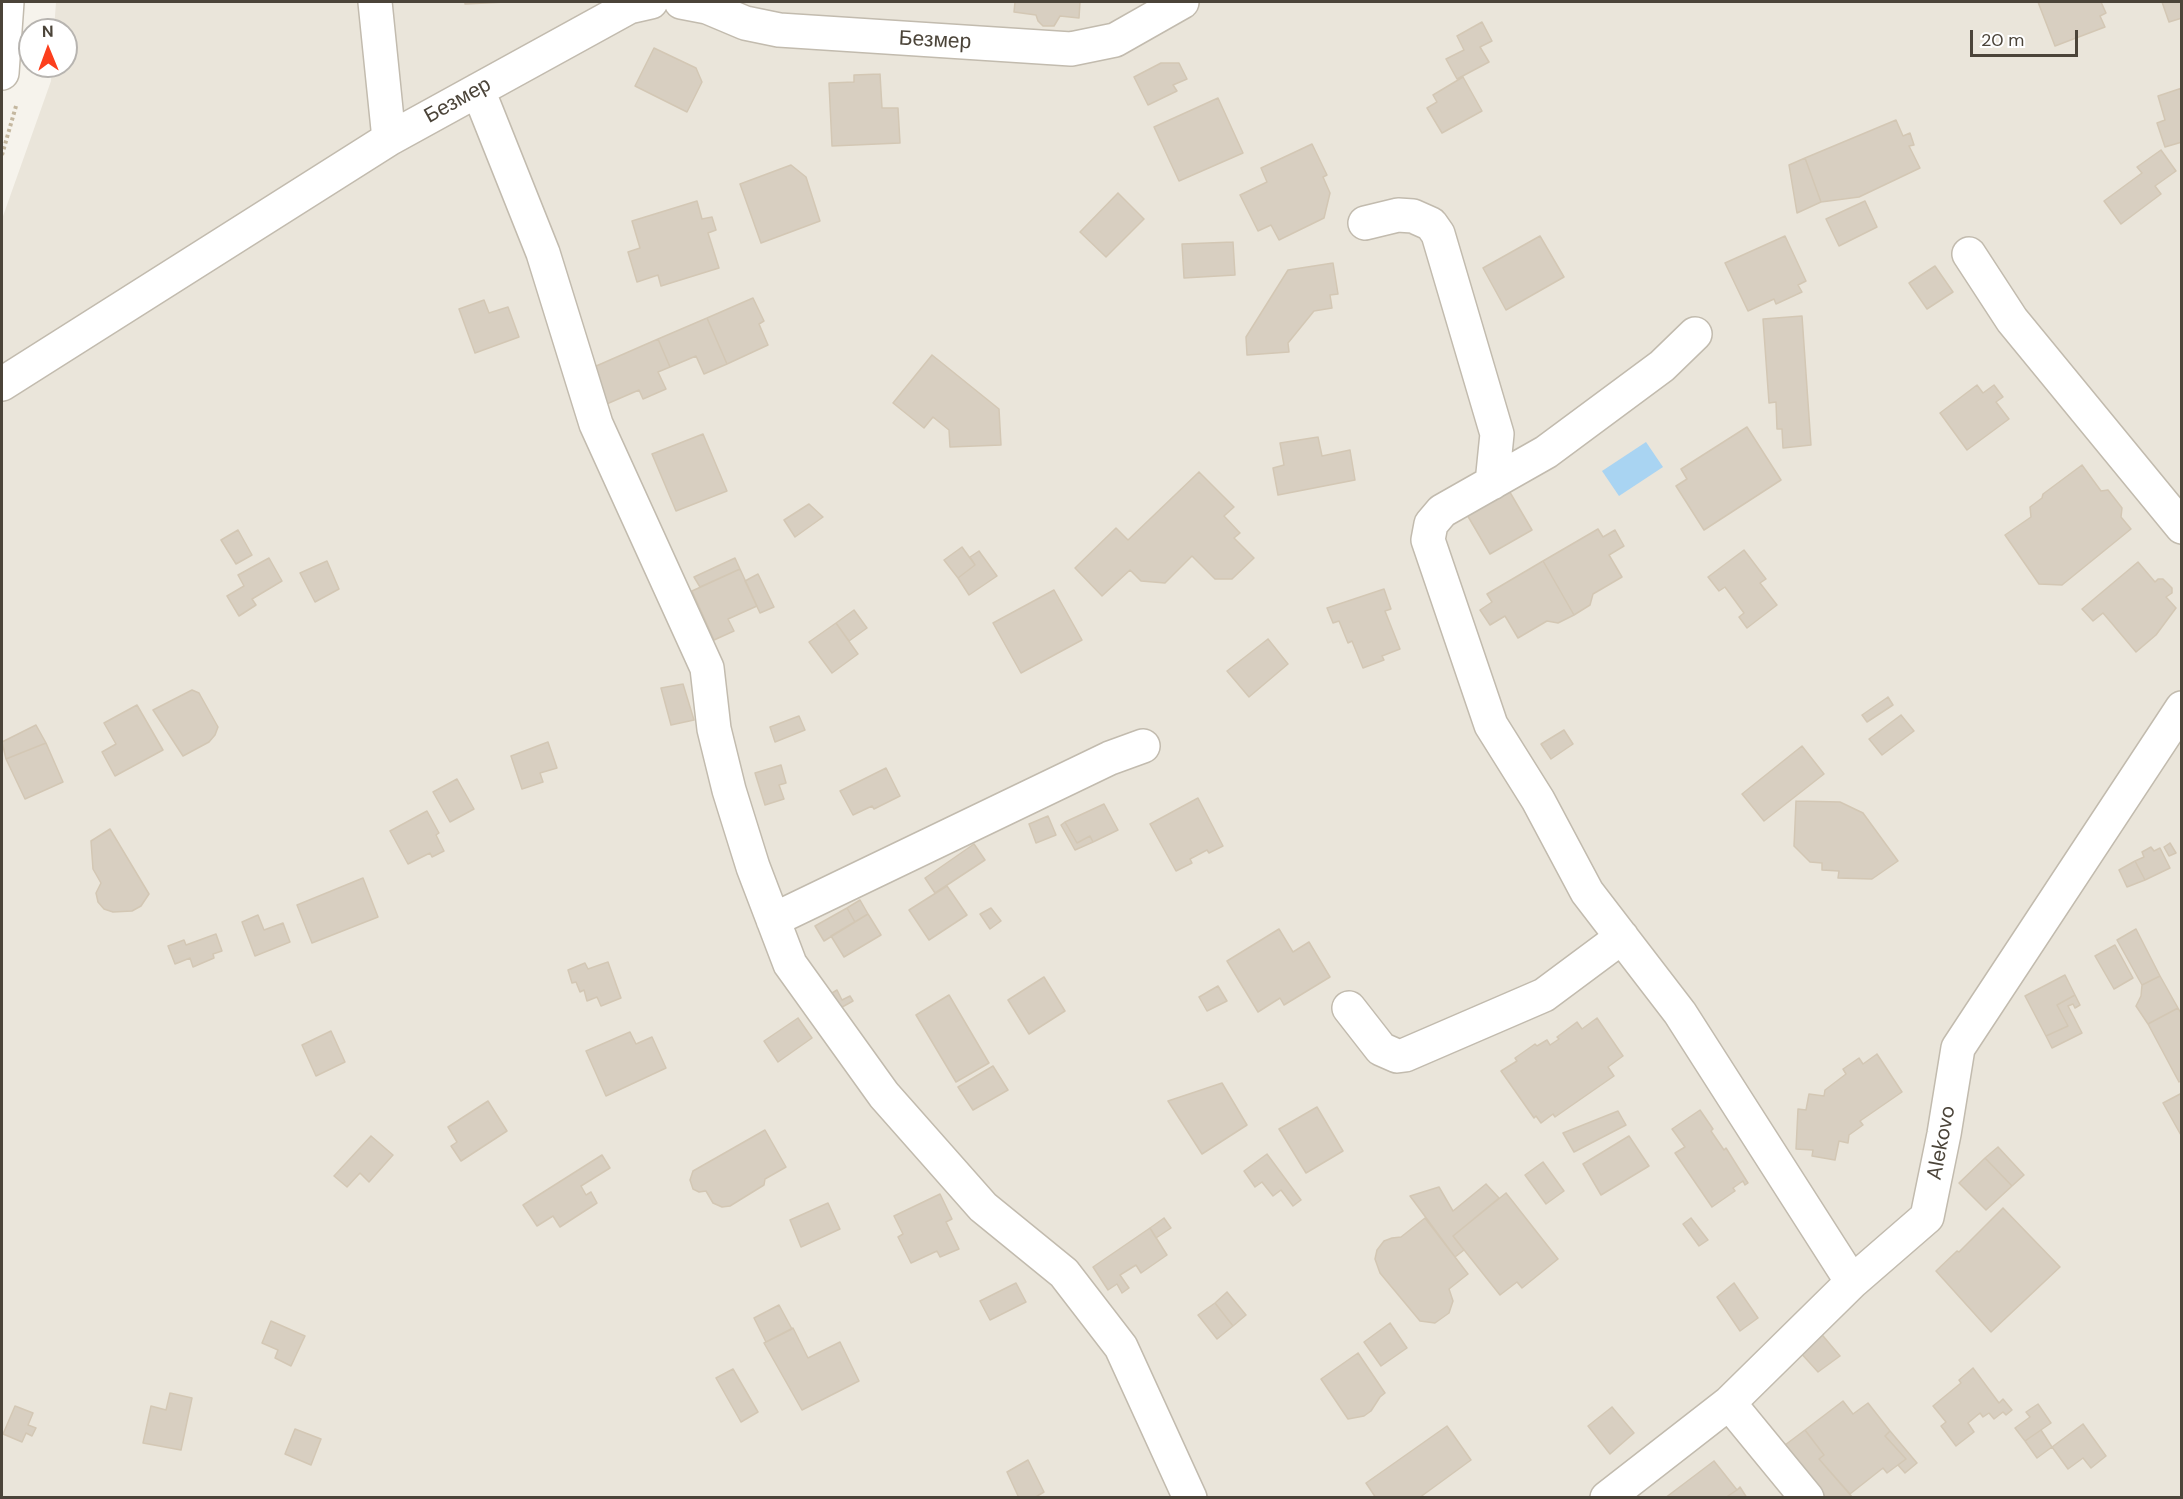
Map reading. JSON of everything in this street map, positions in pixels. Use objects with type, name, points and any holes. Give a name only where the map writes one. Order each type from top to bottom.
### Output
[{"type":"street","points":[[2,73],[7,2]]},
{"type":"street","points":[[375,2],[389,139]]},
{"type":"street","name":"Безмер","points":[[2,384],[389,139],[629,7],[651,2]]},
{"type":"street","name":"Безмер","points":[[681,2],[707,6],[746,23],[779,30],[1071,49],[1115,40],[1182,2]]},
{"type":"street","points":[[478,90],[543,253],[596,424],[707,668],[714,729],[729,790],[753,867],[790,964],[884,1095],[983,1207],[1064,1273],[1121,1347],[1190,1497]]},
{"type":"street","points":[[1365,223],[1398,215],[1413,216],[1431,224],[1438,234],[1497,434],[1492,483]]},
{"type":"street","points":[[1969,254],[2012,320],[2181,527]]},
{"type":"street","points":[[1695,334],[1662,366],[1554,446],[1436,517],[1428,531],[1428,540],[1491,725],[1538,800],[1587,892],[1680,1013],[1852,1282]]},
{"type":"street","name":"Alekovo","points":[[1607,1497],[1728,1403],[1852,1282],[1927,1217],[1958,1048],[2181,708]]},
{"type":"street","points":[[773,920],[1100,763],[1143,746]]},
{"type":"street","points":[[1349,1008],[1381,1049],[1397,1056],[1405,1055],[1544,995],[1622,937]]},
{"type":"street","points":[[1728,1403],[1807,1497]]},
{"type":"shaded area","points":[[56,2],[2181,2],[2181,1497],[2,1497],[2,219],[51,78],[78,78],[78,18],[55,18]]},
{"type":"water","points":[[1646,442],[1663,467],[1619,496],[1602,471]]},
{"type":"building","points":[[465,2],[506,2],[465,4]]},
{"type":"building","points":[[1015,2],[1080,2],[1079,18],[1060,16],[1054,26],[1043,26],[1036,15],[1014,12]]},
{"type":"building","points":[[2038,2],[2101,2],[2106,13],[2100,16],[2105,27],[2055,46]]},
{"type":"building","points":[[2162,2],[2182,2],[2182,18],[2169,22]]},
{"type":"building","points":[[1482,22],[1492,41],[1480,47],[1489,62],[1457,79],[1446,59],[1464,50],[1457,36]]},
{"type":"building","points":[[654,48],[696,68],[702,82],[687,112],[635,86]]},
{"type":"building","points":[[1161,63],[1179,63],[1187,79],[1173,85],[1177,91],[1148,105],[1134,77]]},
{"type":"building","points":[[880,74],[882,108],[898,108],[900,143],[832,146],[829,83],[854,82],[854,75]]},
{"type":"building","points":[[1463,77],[1482,111],[1442,133],[1427,108],[1437,102],[1433,95]]},
{"type":"building","points":[[2182,88],[2182,142],[2165,147],[2157,123],[2165,120],[2158,96]]},
{"type":"building","points":[[1218,98],[1243,153],[1179,181],[1154,127]]},
{"type":"building","points":[[1896,120],[1903,136],[1910,133],[1914,145],[1909,146],[1920,168],[1859,197],[1821,202],[1805,158]]},
{"type":"building","points":[[1312,144],[1327,175],[1323,177],[1330,193],[1324,218],[1279,240],[1271,225],[1258,231],[1240,195],[1267,182],[1261,168]]},
{"type":"building","points":[[2161,150],[2176,171],[2155,186],[2161,194],[2121,224],[2104,201],[2142,173],[2137,167]]},
{"type":"building","points":[[1805,158],[1821,202],[1797,213],[1789,165]]},
{"type":"building","points":[[791,165],[806,177],[820,221],[761,243],[740,184]]},
{"type":"building","points":[[1118,193],[1144,219],[1106,257],[1080,232]]},
{"type":"building","points":[[697,201],[702,219],[712,217],[716,230],[708,233],[719,268],[661,286],[658,275],[637,282],[628,252],[640,248],[632,221]]},
{"type":"building","points":[[1865,201],[1877,227],[1839,246],[1826,219]]},
{"type":"building","points":[[1540,236],[1564,277],[1506,310],[1483,268]]},
{"type":"building","points":[[1785,236],[1806,281],[1798,285],[1802,292],[1776,304],[1774,299],[1748,311],[1725,263]]},
{"type":"building","points":[[1233,242],[1235,275],[1184,278],[1182,244]]},
{"type":"building","points":[[1333,263],[1338,294],[1330,295],[1332,308],[1314,311],[1288,343],[1289,352],[1247,355],[1246,337],[1288,270]]},
{"type":"building","points":[[1935,266],[1953,292],[1927,309],[1909,283]]},
{"type":"building","points":[[753,298],[764,321],[759,324],[768,345],[727,364],[707,318]]},
{"type":"building","points":[[484,300],[489,313],[508,307],[519,337],[475,353],[459,309]]},
{"type":"building","points":[[1802,316],[1811,445],[1783,448],[1782,429],[1777,429],[1776,402],[1769,403],[1763,319]]},
{"type":"building","points":[[707,318],[727,364],[704,374],[696,356],[670,367],[658,339]]},
{"type":"building","points":[[658,339],[670,367],[658,372],[666,389],[643,399],[639,390],[602,406],[587,370]]},
{"type":"building","points":[[932,355],[999,409],[1001,445],[950,447],[949,430],[933,417],[924,428],[893,403]]},
{"type":"building","points":[[1977,385],[1983,393],[1994,385],[2003,397],[1996,402],[2009,419],[1967,450],[1940,413]]},
{"type":"building","points":[[1747,427],[1781,480],[1704,530],[1676,486],[1687,479],[1681,469]]},
{"type":"building","points":[[703,434],[727,491],[676,511],[652,454]]},
{"type":"building","points":[[1318,437],[1322,456],[1350,450],[1355,480],[1278,495],[1273,468],[1284,465],[1280,443]]},
{"type":"building","points":[[2082,465],[2101,491],[2108,490],[2122,508],[2121,517],[2131,529],[2062,585],[2039,584],[2005,535],[2031,517],[2030,507],[2042,498],[2043,494]]},
{"type":"building","points":[[1199,472],[1234,507],[1224,516],[1240,533],[1234,538],[1254,558],[1232,579],[1215,579],[1192,556],[1165,583],[1141,581],[1130,570],[1102,596],[1075,568],[1116,528],[1128,540]]},
{"type":"building","points":[[1508,489],[1532,530],[1490,554],[1466,513]]},
{"type":"building","points":[[809,504],[823,517],[795,537],[784,520]]},
{"type":"building","points":[[1598,529],[1603,537],[1615,530],[1624,546],[1609,555],[1622,577],[1593,594],[1590,605],[1574,615],[1543,561]]},
{"type":"building","points":[[238,530],[252,555],[236,564],[221,540]]},
{"type":"building","points":[[962,547],[975,565],[958,578],[944,560]]},
{"type":"building","points":[[1744,550],[1766,579],[1760,583],[1777,605],[1747,628],[1739,617],[1744,613],[1725,587],[1719,591],[1708,577]]},
{"type":"building","points":[[979,551],[997,576],[969,595],[958,578],[975,565],[970,557]]},
{"type":"building","points":[[269,558],[282,581],[252,599],[256,605],[239,616],[227,596],[244,586],[238,575]]},
{"type":"building","points":[[735,558],[740,569],[700,587],[694,577]]},
{"type":"building","points":[[327,561],[339,589],[315,602],[300,573]]},
{"type":"building","points":[[1543,561],[1574,615],[1558,623],[1547,621],[1518,638],[1505,616],[1490,625],[1480,610],[1492,602],[1487,594]]},
{"type":"building","points":[[2138,562],[2155,582],[2163,579],[2172,588],[2172,593],[2166,597],[2176,608],[2156,635],[2136,652],[2103,613],[2093,621],[2082,609]]},
{"type":"building","points":[[740,569],[757,606],[728,619],[734,631],[714,640],[692,591]]},
{"type":"building","points":[[758,574],[774,607],[760,613],[745,581]]},
{"type":"building","points":[[1384,589],[1391,609],[1385,611],[1400,649],[1382,656],[1384,660],[1363,668],[1352,641],[1348,643],[1339,621],[1333,623],[1327,608]]},
{"type":"building","points":[[1054,590],[1082,640],[1021,673],[993,623]]},
{"type":"building","points":[[854,610],[867,628],[849,641],[836,623]]},
{"type":"building","points":[[836,623],[858,654],[832,673],[809,642]]},
{"type":"building","points":[[1268,639],[1288,664],[1249,697],[1227,671]]},
{"type":"building","points":[[683,684],[694,720],[671,725],[661,688]]},
{"type":"building","points":[[192,690],[199,693],[218,727],[209,742],[183,756],[153,710]]},
{"type":"building","points":[[1888,697],[1893,705],[1867,722],[1862,715]]},
{"type":"building","points":[[137,705],[163,750],[115,776],[102,752],[116,744],[104,723]]},
{"type":"building","points":[[1901,715],[1914,731],[1882,755],[1869,739]]},
{"type":"building","points":[[799,716],[805,730],[775,742],[770,727]]},
{"type":"building","points":[[36,725],[46,743],[6,759],[2,742]]},
{"type":"building","points":[[1564,730],[1573,744],[1551,759],[1541,744]]},
{"type":"building","points":[[548,742],[557,768],[540,773],[543,782],[522,789],[511,756]]},
{"type":"building","points":[[46,743],[63,782],[25,799],[6,759]]},
{"type":"building","points":[[1802,746],[1824,774],[1764,821],[1742,794]]},
{"type":"building","points":[[781,765],[786,783],[779,785],[784,799],[765,805],[755,773]]},
{"type":"building","points":[[886,768],[900,796],[874,809],[872,806],[853,815],[840,791]]},
{"type":"building","points":[[457,779],[474,809],[450,822],[433,792]]},
{"type":"building","points":[[1198,798],[1223,846],[1209,853],[1207,850],[1190,859],[1192,863],[1176,871],[1150,824]]},
{"type":"building","points":[[1796,801],[1840,802],[1863,813],[1898,861],[1872,879],[1838,878],[1839,871],[1822,870],[1822,863],[1810,862],[1794,846]]},
{"type":"building","points":[[1104,804],[1118,830],[1093,842],[1090,836],[1077,843],[1065,822]]},
{"type":"building","points":[[427,811],[439,833],[436,835],[444,851],[432,857],[430,853],[408,864],[390,831]]},
{"type":"building","points":[[1048,816],[1056,835],[1036,843],[1029,824]]},
{"type":"building","points":[[1065,822],[1077,843],[1090,836],[1093,842],[1075,850],[1061,825]]},
{"type":"building","points":[[110,829],[149,894],[141,906],[132,911],[113,912],[104,909],[98,902],[96,893],[101,883],[93,869],[91,841]]},
{"type":"building","points":[[2170,843],[2176,853],[2169,856],[2164,847]]},
{"type":"building","points":[[974,844],[985,860],[935,893],[925,878]]},
{"type":"building","points":[[2151,847],[2154,851],[2160,848],[2170,868],[2145,880],[2135,861],[2144,857],[2142,852]]},
{"type":"building","points":[[2135,861],[2145,880],[2127,887],[2119,870]]},
{"type":"building","points":[[363,878],[378,917],[312,943],[297,905]]},
{"type":"building","points":[[947,886],[967,915],[929,940],[909,910]]},
{"type":"building","points":[[860,900],[868,914],[855,922],[847,908]]},
{"type":"building","points":[[847,908],[855,922],[824,941],[815,926]]},
{"type":"building","points":[[991,908],[1001,921],[990,929],[980,914]]},
{"type":"building","points":[[868,914],[881,935],[844,957],[831,936]]},
{"type":"building","points":[[258,915],[264,930],[283,923],[290,942],[255,956],[242,922]]},
{"type":"building","points":[[1279,929],[1293,952],[1309,942],[1330,977],[1284,1005],[1280,998],[1258,1012],[1227,961]]},
{"type":"building","points":[[2136,929],[2160,976],[2142,985],[2117,940]]},
{"type":"building","points":[[216,934],[222,951],[213,954],[214,958],[193,967],[190,958],[175,964],[168,946],[184,940],[186,945]]},
{"type":"building","points":[[2115,945],[2133,978],[2114,989],[2095,956]]},
{"type":"building","points":[[608,962],[621,998],[601,1006],[597,997],[587,1001],[584,990],[580,992],[576,982],[572,983],[568,970],[585,963],[588,969]]},
{"type":"building","points":[[2065,975],[2075,995],[2057,1005],[2068,1026],[2046,1036],[2025,996]]},
{"type":"building","points":[[2160,976],[2178,1008],[2148,1024],[2136,1006],[2141,996],[2142,985]]},
{"type":"building","points":[[1044,977],[1065,1011],[1029,1034],[1008,1000]]},
{"type":"building","points":[[1218,986],[1227,1001],[1207,1011],[1199,997]]},
{"type":"building","points":[[837,990],[842,1000],[850,996],[853,1001],[835,1011],[827,996]]},
{"type":"building","points":[[949,995],[989,1063],[956,1082],[916,1015]]},
{"type":"building","points":[[2075,995],[2080,1005],[2075,1008],[2073,1004],[2068,1006],[2082,1033],[2052,1048],[2046,1036],[2068,1026],[2057,1005]]},
{"type":"building","points":[[2178,1008],[2182,1015],[2182,1080],[2179,1082],[2148,1024]]},
{"type":"building","points":[[798,1018],[812,1038],[778,1062],[764,1041]]},
{"type":"building","points":[[1597,1018],[1623,1056],[1608,1067],[1614,1076],[1555,1117],[1553,1114],[1541,1123],[1536,1116],[1534,1118],[1501,1071],[1517,1061],[1515,1058],[1535,1044],[1537,1046],[1547,1040],[1550,1045],[1577,1022],[1582,1029]]},
{"type":"building","points":[[331,1031],[345,1062],[316,1076],[302,1045]]},
{"type":"building","points":[[630,1032],[636,1044],[652,1037],[666,1068],[606,1096],[586,1051]]},
{"type":"building","points":[[1877,1054],[1902,1092],[1860,1121],[1863,1125],[1849,1135],[1848,1143],[1839,1141],[1835,1160],[1812,1156],[1813,1150],[1796,1149],[1798,1109],[1806,1110],[1809,1094],[1824,1096],[1825,1090],[1846,1074],[1843,1069],[1859,1058],[1863,1064]]},
{"type":"building","points":[[993,1066],[1008,1090],[973,1110],[958,1087]]},
{"type":"building","points":[[1222,1083],[1247,1125],[1202,1154],[1168,1101]]},
{"type":"building","points":[[2182,1093],[2182,1137],[2163,1103]]},
{"type":"building","points":[[488,1101],[507,1131],[461,1161],[451,1146],[457,1142],[448,1127]]},
{"type":"building","points":[[1317,1107],[1343,1151],[1306,1173],[1279,1129]]},
{"type":"building","points":[[1700,1110],[1713,1129],[1711,1131],[1724,1150],[1726,1148],[1748,1183],[1745,1185],[1743,1181],[1733,1188],[1735,1191],[1712,1207],[1675,1153],[1685,1147],[1672,1129]]},
{"type":"building","points":[[1618,1111],[1626,1125],[1574,1152],[1563,1133]]},
{"type":"building","points":[[765,1130],[786,1167],[765,1179],[764,1185],[730,1206],[722,1207],[713,1203],[706,1191],[699,1192],[693,1189],[690,1180],[693,1171]]},
{"type":"building","points":[[371,1136],[393,1155],[369,1182],[360,1173],[347,1187],[334,1176]]},
{"type":"building","points":[[1629,1136],[1649,1166],[1601,1195],[1583,1164]]},
{"type":"building","points":[[1998,1147],[2024,1175],[2012,1186],[1985,1158]]},
{"type":"building","points":[[1267,1154],[1301,1200],[1293,1206],[1281,1190],[1273,1196],[1262,1182],[1255,1187],[1244,1171]]},
{"type":"building","points":[[602,1155],[610,1168],[581,1186],[586,1195],[591,1192],[597,1203],[560,1227],[553,1216],[537,1226],[523,1205]]},
{"type":"building","points":[[1985,1158],[2012,1186],[1986,1210],[1959,1183]]},
{"type":"building","points":[[1543,1162],[1564,1191],[1546,1204],[1525,1175]]},
{"type":"building","points":[[1486,1184],[1499,1198],[1453,1236],[1464,1250],[1455,1257],[1410,1196],[1439,1187],[1453,1211]]},
{"type":"building","points":[[1506,1193],[1558,1259],[1522,1288],[1517,1282],[1500,1295],[1453,1236]]},
{"type":"building","points":[[940,1194],[952,1219],[946,1222],[959,1249],[940,1257],[937,1251],[911,1263],[898,1237],[903,1234],[894,1216]]},
{"type":"building","points":[[828,1203],[840,1229],[801,1247],[790,1220]]},
{"type":"building","points":[[2003,1208],[2060,1267],[1991,1332],[1936,1271],[1957,1251],[1959,1252]]},
{"type":"building","points":[[1164,1218],[1171,1228],[1156,1238],[1150,1228]]},
{"type":"building","points":[[1425,1218],[1468,1274],[1449,1289],[1453,1301],[1449,1313],[1435,1323],[1420,1321],[1380,1273],[1375,1259],[1377,1250],[1384,1241],[1401,1237]]},
{"type":"building","points":[[1691,1218],[1708,1240],[1699,1246],[1683,1224]]},
{"type":"building","points":[[1150,1228],[1167,1255],[1141,1273],[1136,1265],[1120,1275],[1129,1288],[1122,1293],[1117,1284],[1108,1290],[1093,1267]]},
{"type":"building","points":[[1016,1283],[1026,1302],[990,1320],[980,1301]]},
{"type":"building","points":[[1734,1283],[1758,1318],[1740,1331],[1717,1297]]},
{"type":"building","points":[[1227,1292],[1246,1315],[1233,1326],[1215,1303]]},
{"type":"building","points":[[1215,1303],[1233,1326],[1217,1339],[1198,1315]]},
{"type":"building","points":[[779,1305],[792,1329],[766,1342],[754,1318]]},
{"type":"building","points":[[271,1321],[305,1336],[291,1366],[275,1358],[278,1350],[262,1343]]},
{"type":"building","points":[[1390,1323],[1407,1348],[1381,1366],[1364,1342]]},
{"type":"building","points":[[793,1328],[808,1358],[840,1342],[859,1381],[802,1410],[764,1343]]},
{"type":"building","points":[[1818,1330],[1840,1356],[1818,1372],[1799,1351]]},
{"type":"building","points":[[1358,1353],[1385,1393],[1364,1416],[1348,1419],[1321,1379]]},
{"type":"building","points":[[1973,1368],[1999,1403],[2003,1399],[2012,1410],[2006,1415],[2003,1412],[1994,1419],[1989,1413],[1983,1417],[1980,1413],[1968,1423],[1974,1432],[1956,1446],[1941,1426],[1946,1422],[1933,1406],[1961,1383],[1959,1380]]},
{"type":"building","points":[[733,1369],[758,1412],[741,1422],[716,1378]]},
{"type":"building","points":[[170,1393],[192,1398],[181,1450],[143,1443],[151,1406],[166,1410]]},
{"type":"building","points":[[1843,1401],[1853,1414],[1868,1403],[1890,1431],[1885,1436],[1906,1459],[1887,1473],[1883,1468],[1850,1494],[1819,1459],[1824,1455],[1805,1430]]},
{"type":"building","points":[[2038,1404],[2051,1423],[2025,1441],[2015,1428],[2030,1417],[2026,1412]]},
{"type":"building","points":[[15,1406],[33,1413],[28,1425],[36,1428],[32,1436],[26,1433],[22,1442],[3,1434]]},
{"type":"building","points":[[1612,1407],[1634,1433],[1610,1454],[1588,1426]]},
{"type":"building","points":[[2083,1424],[2106,1456],[2091,1468],[2083,1458],[2068,1469],[2052,1447]]},
{"type":"building","points":[[1447,1426],[1471,1460],[1419,1498],[1376,1498],[1366,1483]]},
{"type":"building","points":[[295,1429],[321,1439],[311,1465],[285,1454]]},
{"type":"building","points":[[1805,1430],[1824,1455],[1819,1459],[1853,1498],[1818,1498],[1777,1451]]},
{"type":"building","points":[[2041,1430],[2052,1447],[2037,1458],[2025,1441]]},
{"type":"building","points":[[1890,1431],[1917,1463],[1905,1473],[1898,1465],[1906,1459],[1885,1436]]},
{"type":"building","points":[[1028,1460],[1044,1492],[1034,1498],[1019,1498],[1007,1472]]},
{"type":"building","points":[[1714,1461],[1737,1490],[1725,1498],[1665,1498]]},
{"type":"building","points":[[1740,1487],[1747,1498],[1725,1498],[1737,1490]]}]
